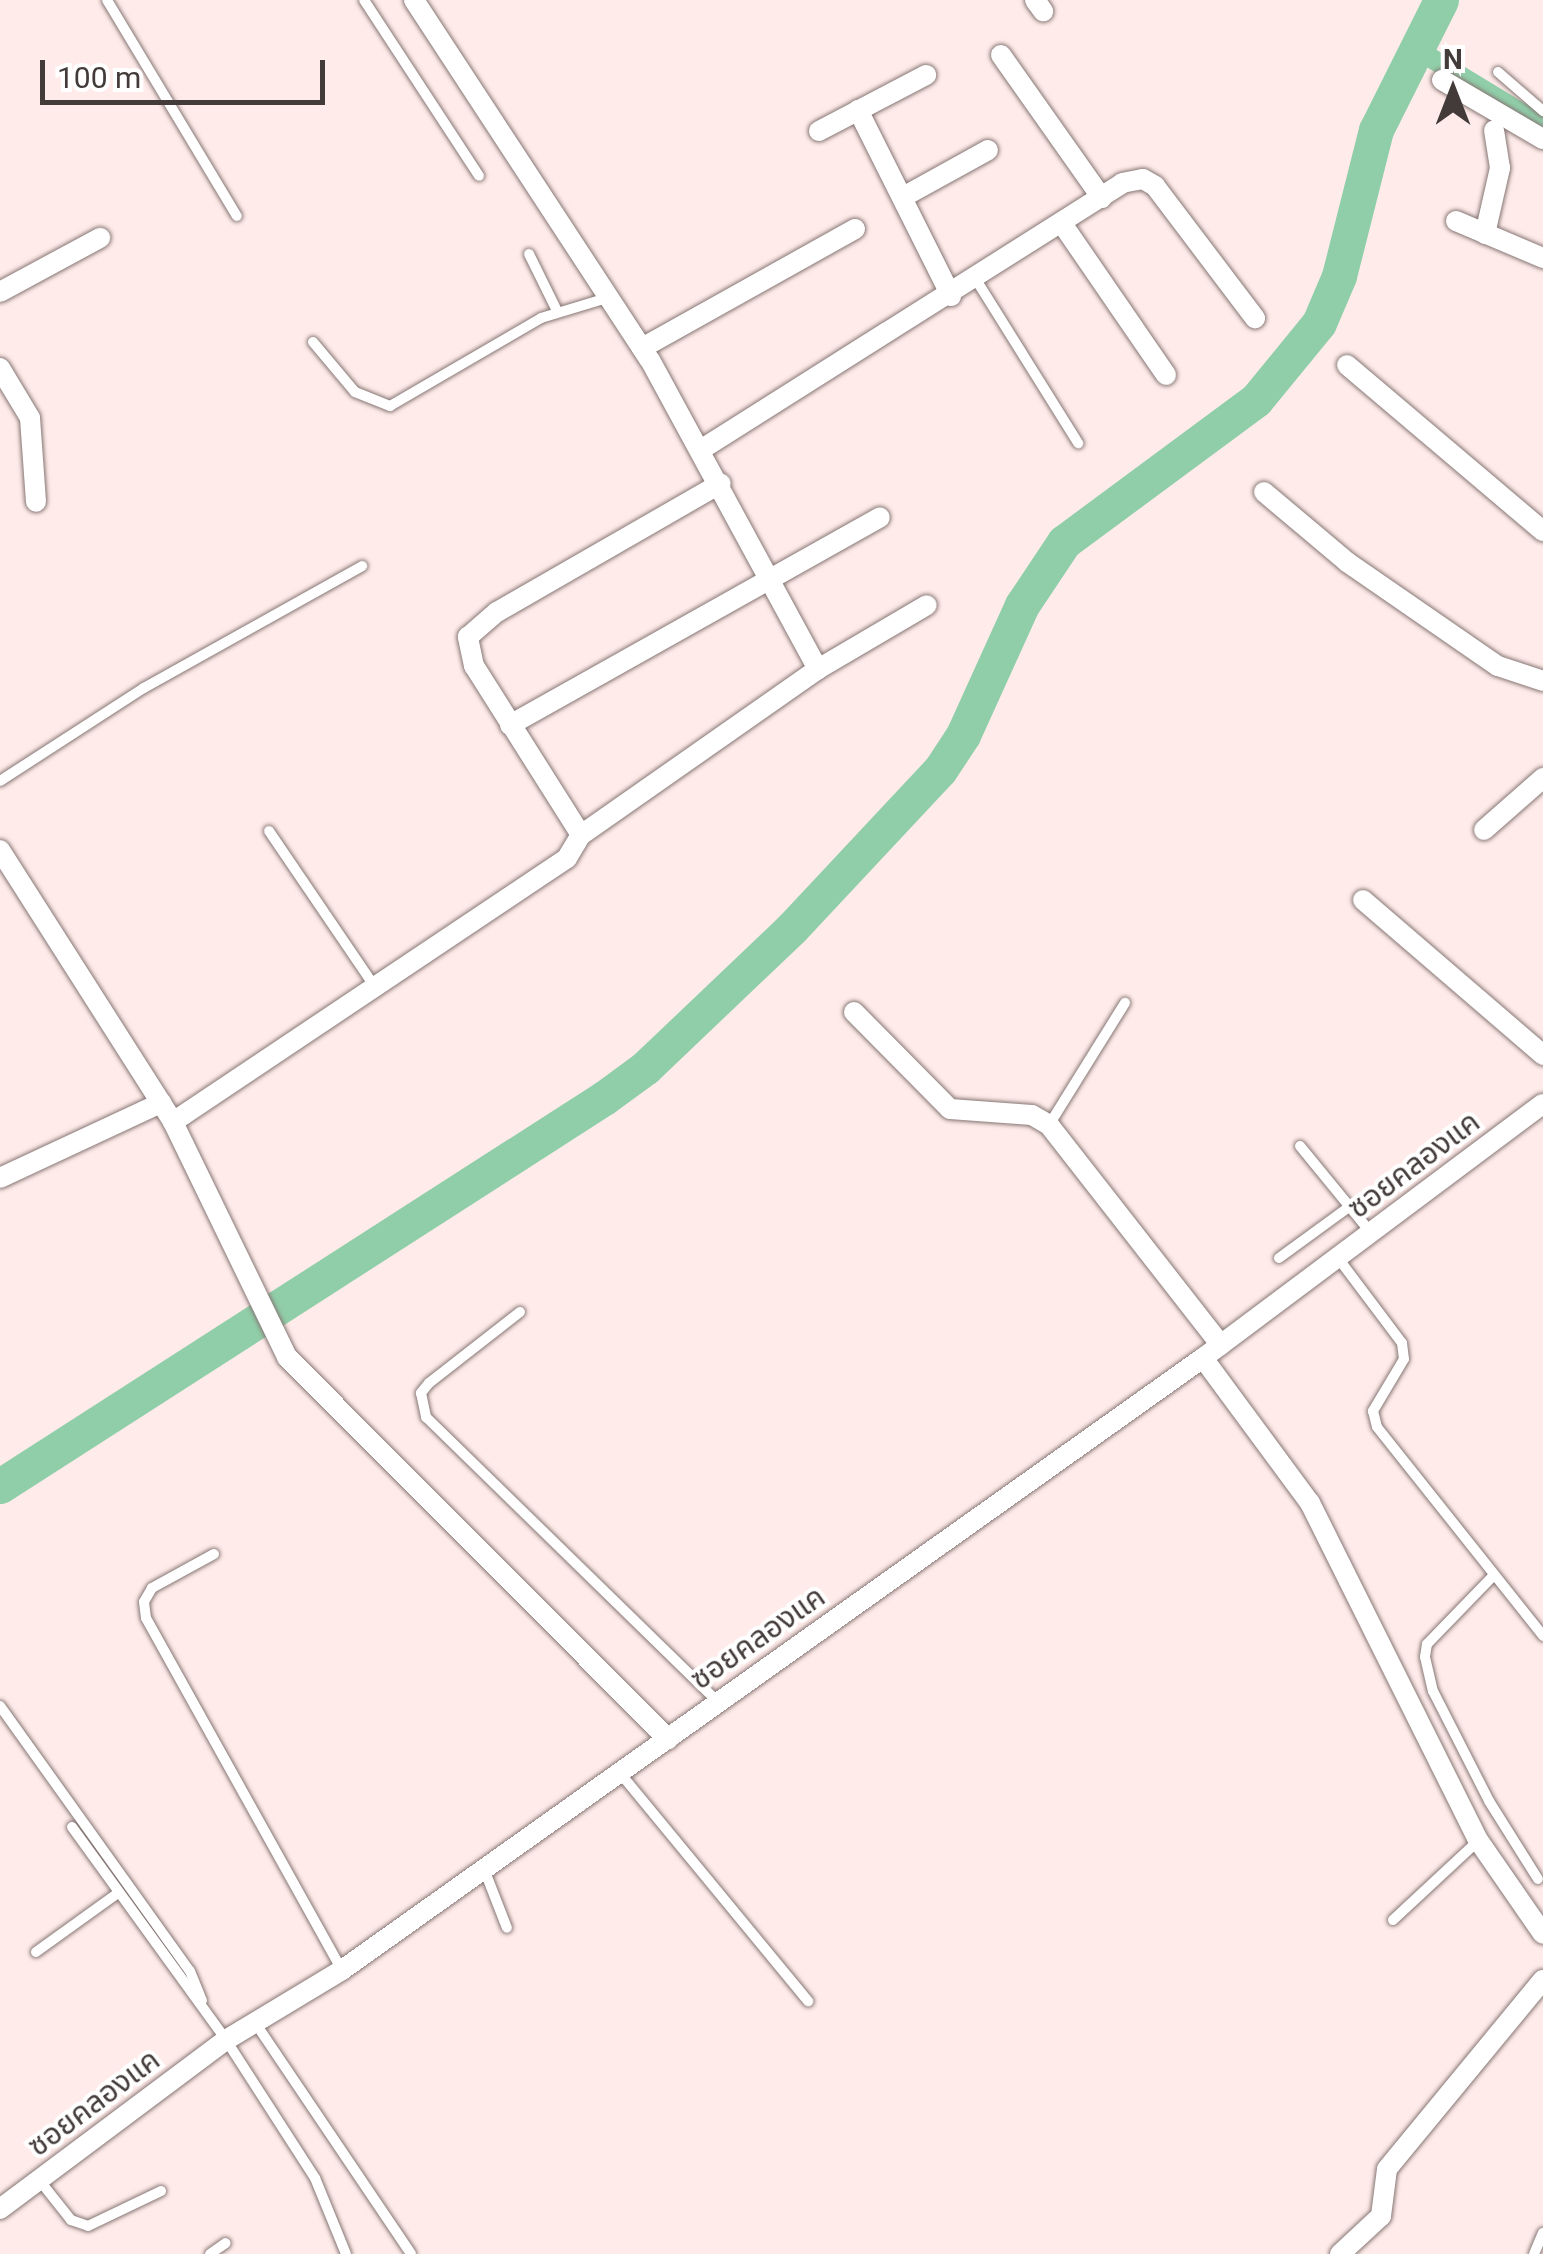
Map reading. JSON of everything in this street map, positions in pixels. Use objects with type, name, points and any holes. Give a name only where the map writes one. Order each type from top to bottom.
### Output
[{"type":"street","points":[[414,0],[642,348],[722,483],[818,669]]},
{"type":"street","points":[[1001,55],[1102,198]]},
{"type":"street","points":[[819,131],[926,74]]},
{"type":"street","points":[[1442,80],[1543,139]]},
{"type":"street","points":[[858,110],[950,296]]},
{"type":"street","points":[[1485,234],[1500,168],[1494,130]]},
{"type":"street","points":[[903,197],[988,150]]},
{"type":"street","points":[[702,449],[950,296],[1122,183],[1143,179],[1155,186],[1255,318]]},
{"type":"street","points":[[1456,221],[1543,258]]},
{"type":"street","points":[[1062,225],[1166,375]]},
{"type":"street","points":[[642,348],[855,228]]},
{"type":"street","points":[[0,292],[100,238]]},
{"type":"street","points":[[1347,365],[1543,530]]},
{"type":"street","points":[[0,368],[30,418],[36,502]]},
{"type":"street","points":[[581,835],[474,666],[468,637],[473,627],[722,483]]},
{"type":"street","points":[[1264,492],[1347,562],[1498,666],[1543,681]]},
{"type":"street","points":[[510,725],[880,516]]},
{"type":"street","points":[[173,1122],[559,863],[581,835],[818,669],[928,606]]},
{"type":"street","points":[[1484,830],[1543,778]]},
{"type":"street","points":[[0,850],[173,1122],[256,1291],[272,1333],[298,1370],[668,1739]]},
{"type":"street","points":[[1363,900],[1543,1055]]},
{"type":"street","points":[[854,1012],[950,1109],[1032,1115],[1048,1125],[1212,1352],[1310,1504],[1478,1840],[1543,1934]]},
{"type":"street","points":[[0,1178],[161,1104]]},
{"type":"street","name":"ซอยคลองแค","points":[[0,2209],[226,2040],[342,1970],[1212,1352],[1543,1104]]},
{"type":"street","points":[[1340,2254],[1381,2216],[1388,2170],[1543,1980]]},
{"type":"lane","points":[[107,0],[237,216]]},
{"type":"lane","points":[[364,0],[479,176]]},
{"type":"lane","points":[[1498,72],[1543,110]]},
{"type":"lane","points":[[529,254],[557,311]]},
{"type":"lane","points":[[975,278],[1078,443]]},
{"type":"lane","points":[[313,342],[355,392],[390,406],[557,311],[608,298]]},
{"type":"lane","points":[[0,781],[144,688],[362,566]]},
{"type":"lane","points":[[269,831],[375,987]]},
{"type":"lane","points":[[1048,1125],[1125,1002]]},
{"type":"lane","points":[[1300,1146],[1372,1235]]},
{"type":"lane","points":[[1279,1258],[1350,1206]]},
{"type":"lane","points":[[1338,1258],[1402,1344],[1404,1359],[1373,1410],[1377,1427],[1543,1636]]},
{"type":"lane","points":[[520,1312],[429,1383],[421,1393],[426,1417],[719,1703]]},
{"type":"lane","points":[[214,1554],[152,1588],[144,1602],[146,1618],[342,1970]]},
{"type":"lane","points":[[1492,1576],[1427,1644],[1425,1657],[1433,1691],[1488,1801],[1538,1879]]},
{"type":"lane","points":[[0,1706],[190,1971],[205,2012]]},
{"type":"lane","points":[[620,1773],[808,2001]]},
{"type":"lane","points":[[72,1827],[226,2040],[315,2178],[346,2254]]},
{"type":"lane","points":[[1393,1920],[1478,1840]]},
{"type":"lane","points":[[484,1869],[507,1928]]},
{"type":"lane","points":[[36,1952],[118,1893]]},
{"type":"lane","points":[[256,2024],[411,2254]]},
{"type":"lane","points":[[40,2181],[71,2220],[88,2226],[161,2190]]},
{"type":"lane","points":[[1534,2254],[1543,2233]]},
{"type":"lane","points":[[210,2254],[226,2243]]},
{"type":"waterway","points":[[0,1486],[604,1098],[645,1068],[792,928],[940,770],[963,735],[1022,605],[1064,542],[1256,400],[1319,323],[1339,276],[1376,130],[1441,0]]},
{"type":"waterway","points":[[1416,49],[1543,126]]}]
